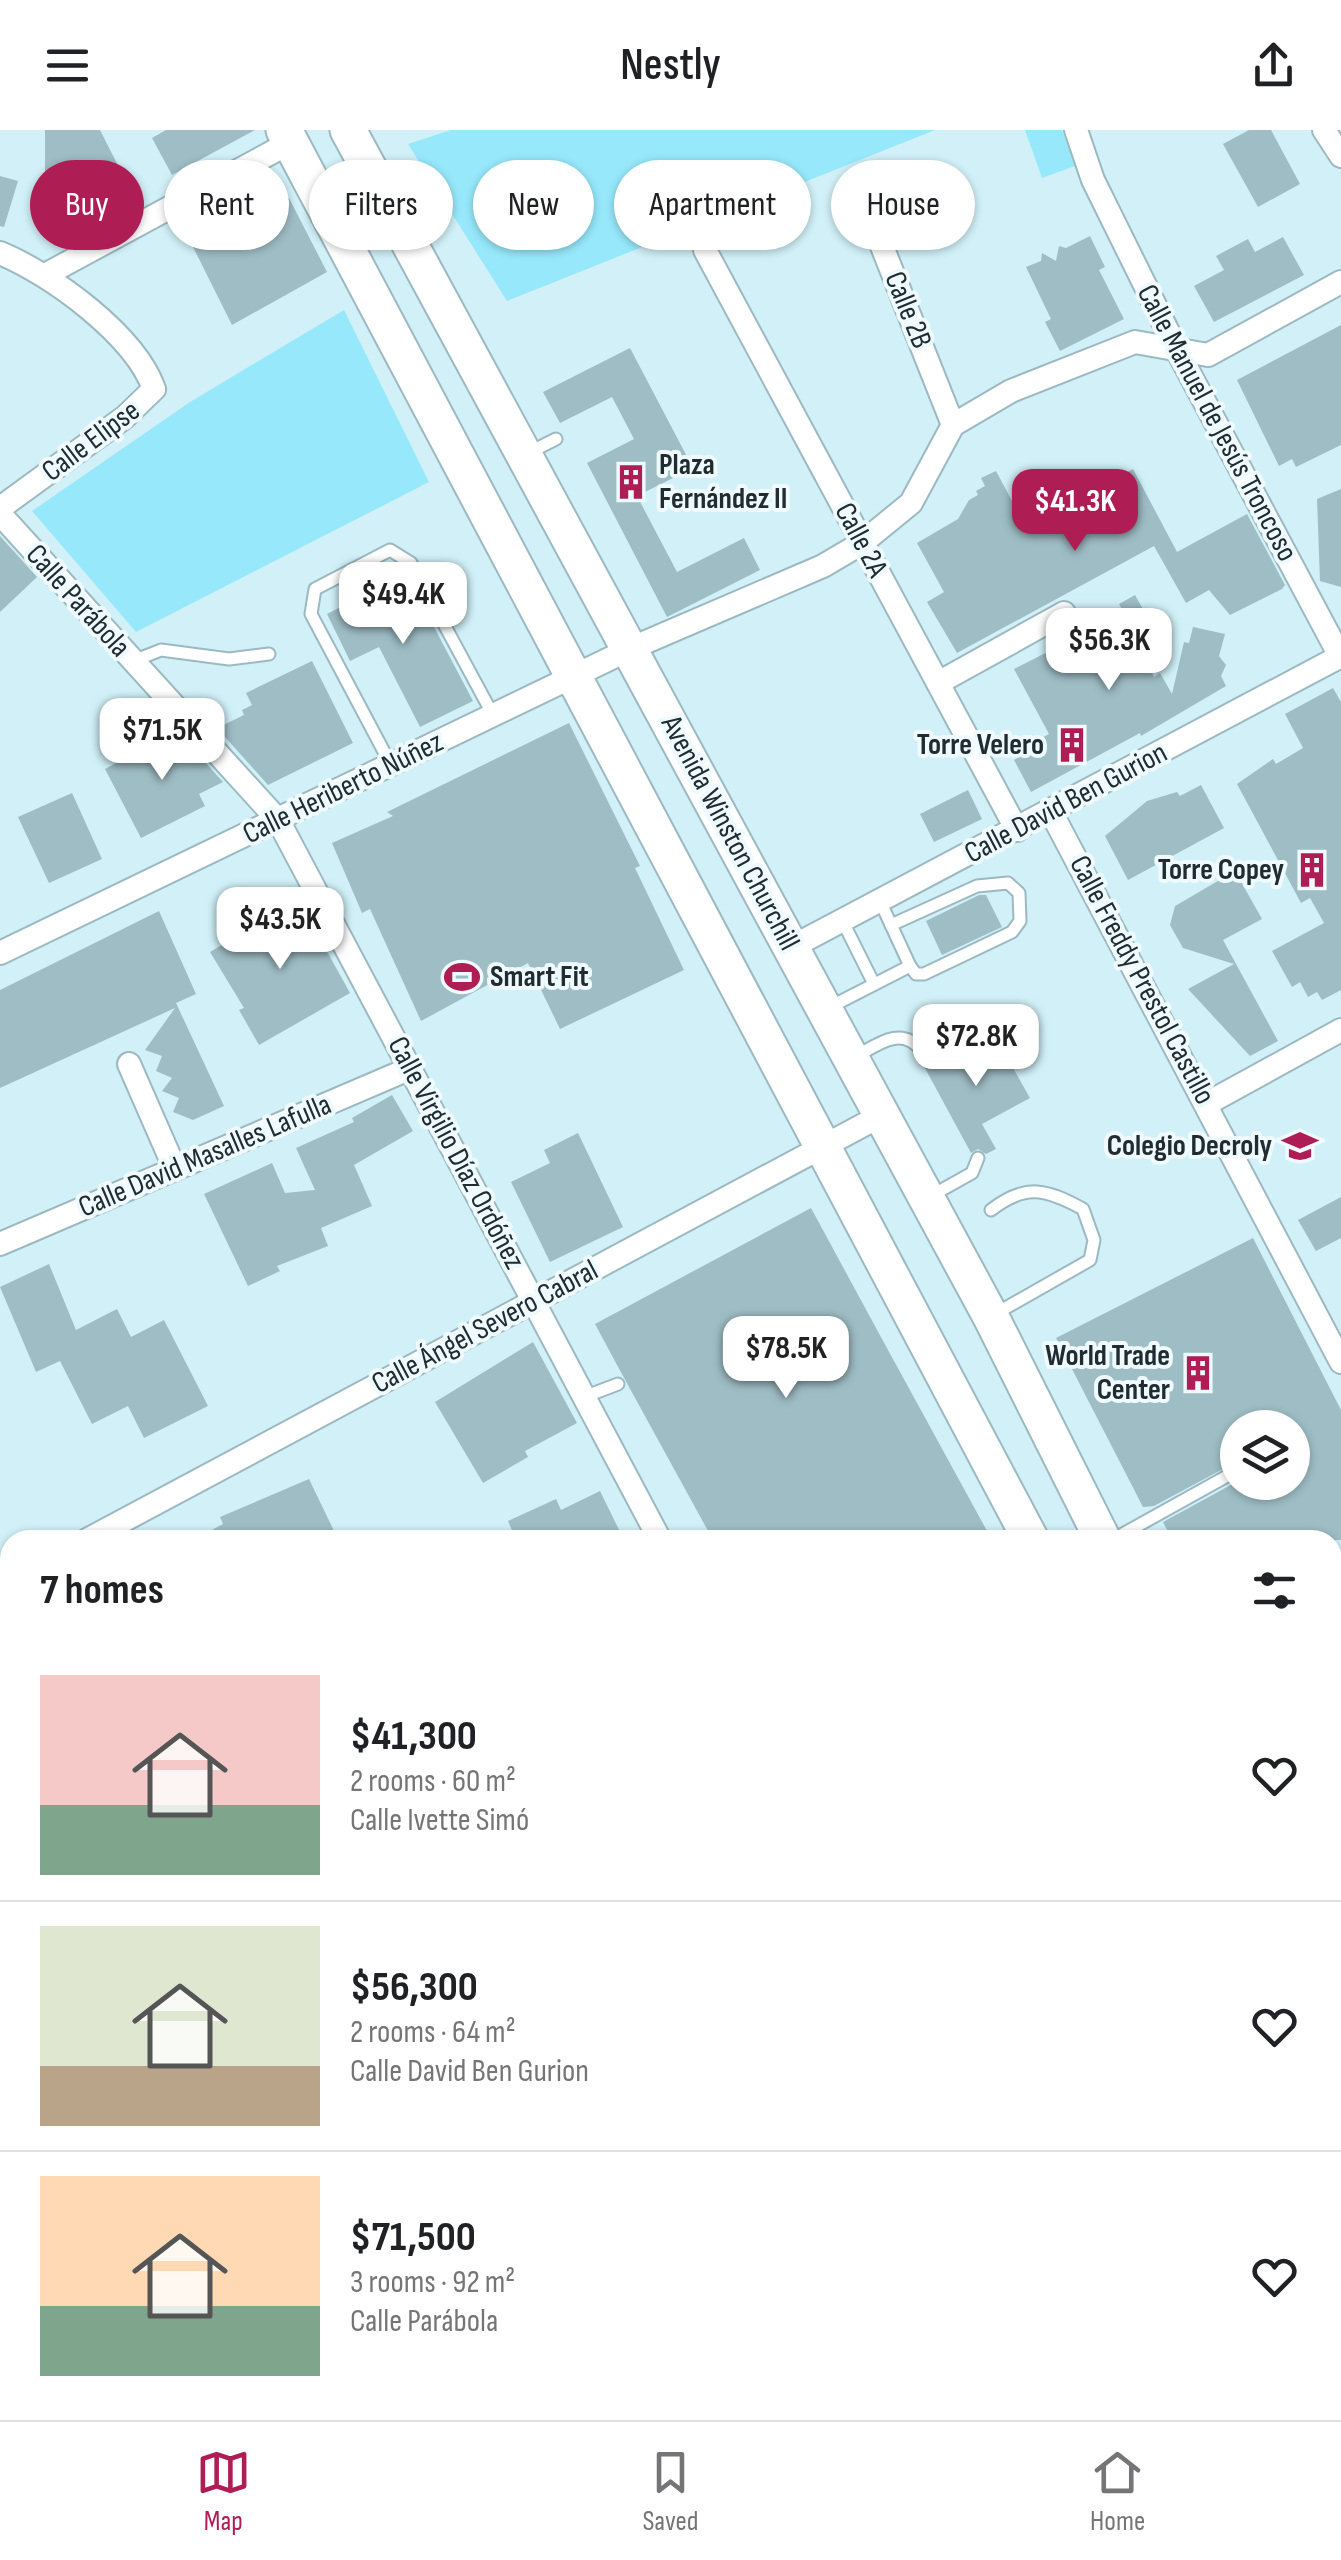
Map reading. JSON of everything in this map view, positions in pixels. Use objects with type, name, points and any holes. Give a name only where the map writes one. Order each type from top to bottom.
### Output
[{"type":"main road","name":"Avenida Winston Churchill","points":[[348,130],[541,447],[632,648],[790,948],[992,1316],[1098,1530]]},
{"type":"main road","points":[[288,136],[1026,1530]]},
{"type":"street","name":"Calle Manuel de Jesús Troncoso","points":[[1076,130],[1093,180],[1178,352],[1341,657]]},
{"type":"street","points":[[1324,130],[1341,156]]},
{"type":"street","points":[[45,275],[288,136]]},
{"type":"street","name":"Calle 2A","points":[[705,250],[1017,830]]},
{"type":"street","name":"Calle 2B","points":[[883,250],[953,425]]},
{"type":"street","name":"Calle Elipse","points":[[0,253],[45,275],[111,332],[144,368],[154,390],[0,511]]},
{"type":"street","points":[[953,425],[1011,392],[1102,352],[1142,342],[1208,356],[1341,282]]},
{"type":"street","name":"Calle Heriberto Núñez","points":[[0,953],[632,648],[823,566],[862,543],[912,502],[953,425]]},
{"type":"street","name":"Calle Parábola","points":[[0,511],[278,820]]},
{"type":"street","points":[[938,683],[1064,613]]},
{"type":"street","name":"Calle David Ben Gurion","points":[[790,948],[1341,657]]},
{"type":"street","name":"Calle Freddy Prestol Castillo","points":[[1052,812],[1341,1362]]},
{"type":"street","name":"Calle Virgilio Díaz Ordóñez","points":[[278,820],[655,1530]]},
{"type":"street","points":[[1208,1103],[1341,1030]]},
{"type":"street","points":[[128,1064],[176,1169]]},
{"type":"street","name":"Calle David Masalles Lafulla","points":[[0,1244],[410,1068]]},
{"type":"street","name":"Calle Ángel Severo Cabral","points":[[106,1530],[882,1115]]},
{"type":"lane","points":[[390,763],[311,614],[314,589],[352,567],[390,550],[412,562],[493,715]]},
{"type":"lane","points":[[132,661],[161,650],[229,660],[269,654]]},
{"type":"lane","points":[[880,901],[910,966],[916,974],[924,974],[1012,932],[1020,921],[1018,893],[1008,884],[988,883],[891,924]]},
{"type":"lane","points":[[842,920],[874,984]]},
{"type":"lane","points":[[824,1010],[910,966]]},
{"type":"lane","points":[[851,1059],[896,1037],[914,1041],[921,1050]]},
{"type":"lane","points":[[926,1198],[972,1173],[978,1158]]},
{"type":"lane","points":[[991,1210],[1014,1193],[1052,1192],[1083,1209],[1094,1240],[1090,1260],[992,1316]]},
{"type":"lane","points":[[584,1397],[618,1384]]},
{"type":"lane","points":[[1130,1530],[1220,1480]]},
{"type":"shaded area","points":[[451,130],[935,130],[860,160],[831,160],[831,172],[811,180],[811,160],[614,160],[614,250],[635,250],[507,301],[475,250],[594,250],[594,160],[473,160],[473,247],[453,215],[453,160],[418,160],[408,144]]},
{"type":"shaded area","points":[[1025,130],[1062,130],[1075,166],[1042,178]]},
{"type":"shaded area","points":[[344,310],[429,482],[136,632],[32,511],[190,402]]},
{"type":"building","points":[[45,130],[100,130],[115,160],[45,160]]},
{"type":"building","points":[[166,130],[255,130],[200,160],[164,160],[152,138]]},
{"type":"building","points":[[1249,130],[1271,130],[1300,184],[1258,207],[1223,144]]},
{"type":"building","points":[[0,176],[18,181],[4,227],[0,226]]},
{"type":"building","points":[[289,198],[309,237],[309,250],[316,250],[327,272],[232,325],[194,250],[289,250]]},
{"type":"building","points":[[1090,236],[1105,267],[1099,270],[1124,319],[1060,351],[1045,322],[1051,319],[1026,267],[1041,261],[1042,253],[1056,261],[1059,246],[1066,248]]},
{"type":"building","points":[[1283,237],[1304,275],[1214,322],[1194,286],[1224,270],[1216,256],[1248,239],[1255,252]]},
{"type":"building","points":[[1341,325],[1341,445],[1296,467],[1292,459],[1279,466],[1237,380]]},
{"type":"building","name":"Plaza Fernández II","points":[[630,348],[693,468],[637,496],[677,572],[744,538],[760,570],[667,617],[587,463],[634,439],[612,397],[560,423],[543,392]]},
{"type":"building","points":[[1133,469],[1177,552],[1247,514],[1285,585],[1282,589],[1230,615],[1209,590],[1186,603],[1154,546],[957,653],[927,602],[944,592],[917,543],[958,519],[969,500],[978,495],[976,491],[985,486],[981,478],[996,471],[1012,501],[1064,475],[1076,499]]},
{"type":"building","points":[[1341,489],[1341,587],[1320,581],[1317,499]]},
{"type":"building","points":[[0,536],[37,577],[0,612]]},
{"type":"building","points":[[406,574],[473,701],[420,727],[379,647],[350,661],[327,614]]},
{"type":"building","points":[[1135,595],[1148,618],[1132,628],[1154,677],[1160,673],[1172,694],[1184,642],[1189,643],[1193,627],[1225,634],[1219,656],[1226,665],[1221,676],[1226,686],[1141,736],[1140,733],[1031,792],[1014,760],[1024,754],[1021,749],[1049,734],[1014,669],[1124,613],[1119,604]]},
{"type":"building","points":[[312,661],[353,743],[268,785],[217,728],[244,715],[242,710],[252,705],[246,693]]},
{"type":"building","points":[[1333,688],[1341,702],[1341,990],[1322,1000],[1317,992],[1308,997],[1300,982],[1292,987],[1272,951],[1324,923],[1310,898],[1301,903],[1237,784],[1273,759],[1276,764],[1303,748],[1285,714]]},
{"type":"building","points":[[569,723],[640,866],[635,868],[684,970],[560,1029],[528,963],[421,1021],[370,909],[362,913],[332,843],[393,816],[387,812]]},
{"type":"building","points":[[176,730],[223,782],[199,794],[205,806],[141,838],[105,769]]},
{"type":"building","points":[[1201,785],[1224,828],[1128,880],[1105,836],[1147,801],[1177,792],[1180,796]]},
{"type":"building","points":[[968,790],[982,819],[934,842],[920,814]]},
{"type":"building","points":[[72,793],[102,859],[49,883],[18,817]]},
{"type":"building","points":[[1235,871],[1262,919],[1223,940],[1278,1041],[1250,1056],[1188,989],[1234,964],[1183,948],[1170,925],[1175,906]]},
{"type":"building","points":[[986,895],[1002,927],[942,955],[926,921]]},
{"type":"building","points":[[298,899],[350,993],[259,1045],[239,1010],[244,1008],[210,952]]},
{"type":"building","points":[[159,911],[196,994],[176,1003],[224,1106],[193,1120],[173,1112],[179,1098],[162,1091],[172,1078],[156,1071],[162,1056],[145,1050],[175,1008],[0,1088],[0,990]]},
{"type":"building","points":[[996,1038],[1030,1098],[982,1124],[996,1149],[986,1154],[978,1149],[971,1153],[920,1059],[928,1056],[929,1045],[937,1041],[949,1064]]},
{"type":"building","points":[[392,1095],[413,1131],[354,1165],[372,1206],[321,1228],[328,1246],[277,1266],[280,1271],[248,1286],[204,1194],[272,1163],[285,1193],[315,1190],[296,1148],[354,1122],[352,1118]]},
{"type":"building","points":[[578,1133],[623,1227],[550,1262],[511,1182],[550,1163],[544,1150]]},
{"type":"building","points":[[1341,1197],[1341,1238],[1316,1251],[1298,1220]]},
{"type":"building","points":[[811,1208],[987,1530],[708,1530],[595,1324]]},
{"type":"building","name":"World Trade Center","points":[[1253,1238],[1341,1410],[1341,1530],[1167,1530],[1163,1522],[1220,1491],[1220,1500],[1310,1500],[1310,1410],[1220,1410],[1220,1471],[1154,1506],[1143,1507],[1056,1338]]},
{"type":"building","points":[[49,1264],[76,1330],[117,1309],[131,1337],[164,1320],[208,1406],[144,1438],[128,1406],[92,1424],[60,1361],[36,1372],[0,1287]]},
{"type":"building","points":[[533,1342],[577,1423],[525,1451],[528,1457],[483,1483],[435,1402]]},
{"type":"building","points":[[309,1479],[334,1530],[212,1530],[223,1524],[220,1517]]},
{"type":"building","points":[[600,1491],[619,1530],[512,1530],[508,1521],[556,1499],[561,1510]]},
{"type":"place","name":"Plaza Fernández II","points":[[631,482]]},
{"type":"place","name":"Torre Velero","points":[[1072,745]]},
{"type":"place","name":"Torre Copey","points":[[1312,870]]},
{"type":"place","name":"Smart Fit","points":[[462,977]]},
{"type":"place","name":"Colegio Decroly","points":[[1300,1146]]},
{"type":"place","name":"World Trade Center","points":[[1198,1373]]}]
